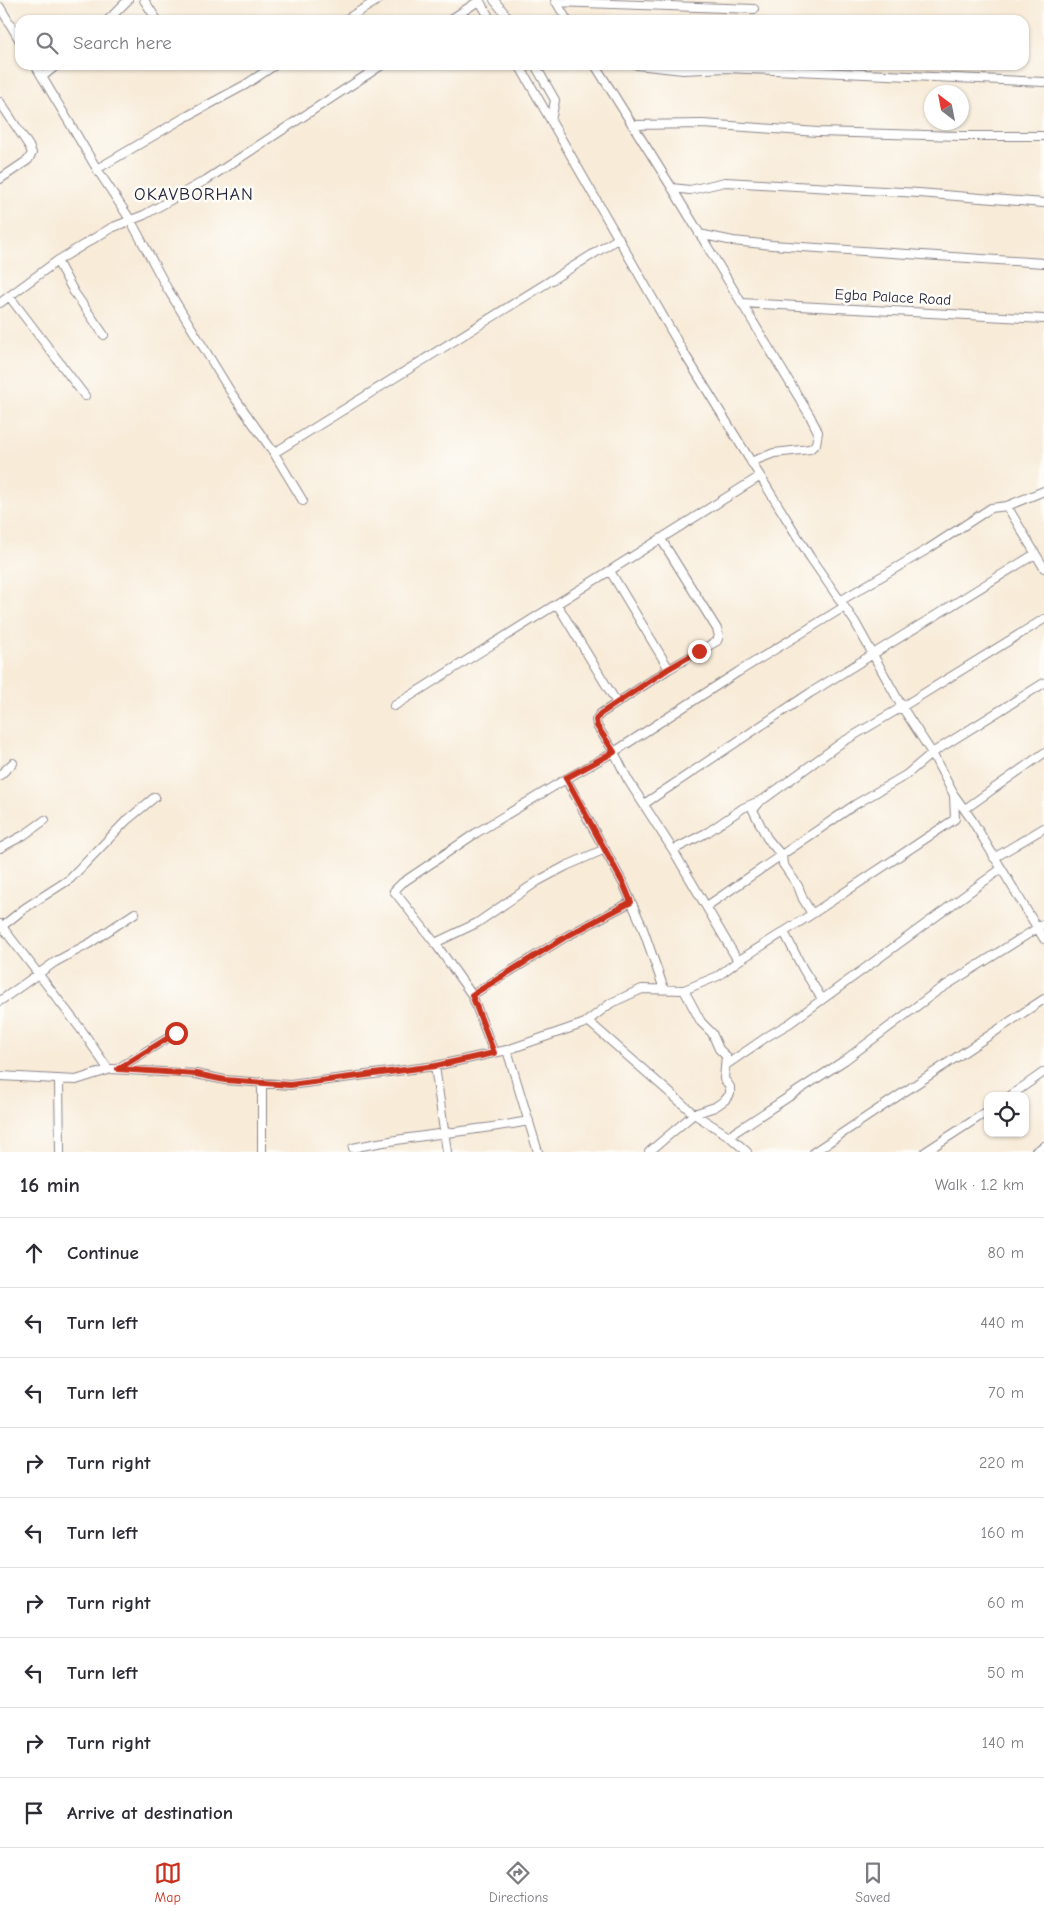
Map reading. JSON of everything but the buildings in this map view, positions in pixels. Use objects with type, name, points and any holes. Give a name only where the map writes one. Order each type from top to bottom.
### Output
[{"type":"street","points":[[113,15],[128,0]]},
{"type":"street","points":[[144,0],[154,15]]},
{"type":"street","points":[[353,15],[378,0]]},
{"type":"street","points":[[457,15],[479,0],[488,15]]},
{"type":"street","points":[[494,0],[506,15]]},
{"type":"street","points":[[555,1],[754,9]]},
{"type":"street","points":[[555,1],[564,15]]},
{"type":"street","points":[[0,7],[15,32]]},
{"type":"street","points":[[38,70],[97,169],[131,221],[167,288],[232,394],[274,453],[303,501]]},
{"type":"street","points":[[42,77],[51,70]]},
{"type":"street","points":[[97,169],[182,119],[245,86],[268,70]]},
{"type":"street","points":[[0,303],[57,261],[111,228],[131,221],[206,180],[374,70]]},
{"type":"street","points":[[522,70],[684,353],[759,477],[810,557],[855,622],[902,707],[932,753],[954,794],[1001,869],[1040,926],[1044,939]]},
{"type":"street","points":[[538,70],[554,97],[555,105],[551,121]]},
{"type":"street","points":[[598,70],[672,188],[818,432],[816,444],[810,450],[774,454],[751,462]]},
{"type":"street","points":[[771,70],[1044,82]]},
{"type":"street","points":[[0,102],[30,146],[32,153],[28,160],[0,179]]},
{"type":"street","points":[[632,125],[702,124],[818,132],[1044,136]]},
{"type":"street","points":[[672,188],[690,190],[725,182],[919,193],[1044,203]]},
{"type":"street","points":[[699,234],[733,241],[772,245],[1044,263]]},
{"type":"street","points":[[274,453],[619,238]]},
{"type":"street","points":[[57,261],[74,292],[104,335]]},
{"type":"street","points":[[9,296],[85,396]]},
{"type":"street","name":"Egba Palace Road","points":[[741,303],[1044,319]]},
{"type":"street","points":[[394,706],[759,477]]},
{"type":"street","points":[[494,1053],[472,995],[435,943],[394,891],[402,883],[476,833],[566,778],[614,752],[991,508],[1007,506],[1044,491]]},
{"type":"street","points":[[1007,506],[1044,568]]},
{"type":"street","points":[[661,539],[717,629],[719,636],[716,641],[668,669],[600,714],[596,720],[597,726],[614,752],[628,780],[707,906],[738,961]]},
{"type":"street","points":[[644,804],[872,654],[1035,554]]},
{"type":"street","points":[[610,571],[668,669]]},
{"type":"street","points":[[558,604],[617,702]]},
{"type":"street","points":[[673,850],[708,832],[743,808],[764,799],[841,743],[1044,619]]},
{"type":"street","points":[[707,906],[856,804],[906,775],[932,753],[1044,683]]},
{"type":"street","points":[[812,914],[802,899],[798,886],[783,864],[782,856],[767,838],[753,810],[756,805],[832,752]]},
{"type":"street","points":[[965,809],[1044,753]]},
{"type":"street","points":[[0,775],[13,763]]},
{"type":"street","points":[[566,778],[631,902],[664,988]]},
{"type":"street","points":[[954,794],[955,819]]},
{"type":"street","points":[[108,1070],[83,1032],[1,926],[70,878],[126,821],[155,797]]},
{"type":"street","points":[[0,1076],[76,1080],[108,1070],[118,1069],[196,1074],[225,1080],[299,1084],[435,1066],[507,1050],[588,1021],[611,1003],[642,989],[664,988],[684,990],[718,976],[955,819],[972,820]]},
{"type":"street","points":[[0,848],[24,835],[45,820]]},
{"type":"street","points":[[994,858],[1044,828]]},
{"type":"street","points":[[435,943],[477,923],[538,881],[566,866],[605,850]]},
{"type":"street","points":[[726,1065],[768,1036],[790,1024],[1001,869]]},
{"type":"street","points":[[472,995],[567,936],[631,902]]},
{"type":"street","points":[[0,1001],[135,913]]},
{"type":"street","points":[[729,1136],[845,1060],[937,991],[1040,926]]},
{"type":"street","points":[[784,932],[802,970],[822,999]]},
{"type":"street","points":[[649,1152],[694,1114],[715,1107],[730,1094],[730,1087],[724,1079],[726,1056],[719,1049],[712,1033],[701,1022],[684,990]]},
{"type":"street","points":[[814,1152],[1044,999]]},
{"type":"street","points":[[588,1021],[694,1114],[729,1136],[744,1151]]},
{"type":"street","points":[[118,1069],[176,1033]]},
{"type":"street","points":[[507,1050],[538,1152]]},
{"type":"street","points":[[435,1066],[447,1152]]},
{"type":"street","points":[[1016,1092],[1044,1072]]},
{"type":"street","points":[[59,1080],[60,1152]]},
{"type":"street","points":[[262,1082],[262,1152]]},
{"type":"street","points":[[925,1152],[984,1114]]},
{"type":"street","points":[[353,1148],[384,1141],[445,1134],[529,1120]]},
{"type":"street","points":[[1036,1152],[1044,1146]]},
{"type":"district","name":"OKAVBORHAN","points":[[194,194]]},
{"type":"route","points":[[176,1033],[118,1069],[196,1074],[225,1080],[290,1085],[435,1066],[494,1053],[472,995],[567,936],[631,902],[623,883],[566,778],[614,752],[597,726],[596,720],[600,714],[699,651]]}]
